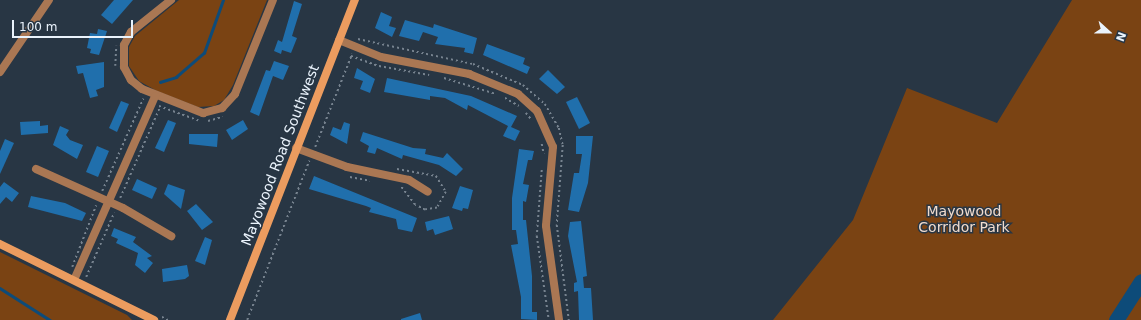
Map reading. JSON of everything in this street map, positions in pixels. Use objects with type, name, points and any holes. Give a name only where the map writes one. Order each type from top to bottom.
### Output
[{"type":"street","points":[[0,72],[49,0]]},
{"type":"street","points":[[171,0],[131,32],[122,53],[124,67],[131,80],[154,96],[198,113],[222,108],[238,87],[273,0]]},
{"type":"street","name":"Mayowood Road Southwest","points":[[230,320],[355,0]]},
{"type":"street","points":[[339,40],[381,56],[452,70],[488,81],[518,94],[537,110],[553,147],[546,226],[559,320]]},
{"type":"street","points":[[74,280],[154,96]]},
{"type":"street","points":[[296,148],[347,167],[408,180],[428,192]]},
{"type":"street","points":[[36,169],[117,205],[172,236]]},
{"type":"street","points":[[0,244],[154,320]]},
{"type":"path","points":[[359,37],[389,48],[462,61],[504,76],[531,90],[545,104],[559,128],[564,145],[556,225],[569,320]]},
{"type":"path","points":[[316,146],[351,56],[389,69],[457,81],[497,95],[519,106],[534,122]]},
{"type":"path","points":[[70,266],[143,99]]},
{"type":"path","points":[[86,274],[160,107]]},
{"type":"path","points":[[542,142],[543,160]]},
{"type":"path","points":[[247,320],[309,162]]},
{"type":"path","points":[[543,164],[536,226],[549,320]]},
{"type":"green space","points":[[179,0],[267,0],[233,85],[224,100],[214,106],[198,107],[157,91],[139,81],[129,66],[129,47],[135,36]]},
{"type":"green space","name":"Mayowood Corridor Park","points":[[1072,0],[1141,0],[1141,320],[773,320],[853,220],[907,88],[997,123]]},
{"type":"green space","points":[[0,252],[127,315],[132,320],[0,320]]},
{"type":"building","points":[[114,0],[133,0],[112,24],[101,15]]},
{"type":"building","points":[[294,1],[302,4],[292,36],[297,38],[291,53],[282,50],[281,54],[274,51],[278,40],[282,42]]},
{"type":"building","points":[[381,12],[392,17],[389,26],[396,28],[392,37],[375,28]]},
{"type":"building","points":[[405,20],[433,28],[434,24],[477,38],[473,54],[464,52],[465,48],[435,44],[438,37],[423,32],[419,41],[399,36]]},
{"type":"building","points":[[98,29],[107,31],[99,55],[90,53],[91,49],[87,48],[90,33],[97,34]]},
{"type":"building","points":[[487,44],[525,58],[523,64],[530,67],[527,74],[483,55]]},
{"type":"building","points":[[274,61],[289,66],[283,80],[273,76],[259,116],[250,112],[266,70],[270,71]]},
{"type":"building","points":[[104,62],[104,87],[96,90],[98,96],[90,98],[83,73],[78,74],[76,66]]},
{"type":"building","points":[[357,68],[375,79],[370,93],[360,89],[363,81],[354,78]]},
{"type":"building","points":[[548,70],[565,87],[557,94],[539,79]]},
{"type":"building","points":[[387,78],[471,96],[517,116],[511,127],[520,131],[515,141],[503,136],[508,126],[468,105],[467,110],[445,98],[430,96],[430,100],[384,92]]},
{"type":"building","points":[[577,97],[590,123],[579,129],[566,102]]},
{"type":"building","points":[[121,101],[129,104],[117,132],[109,128]]},
{"type":"building","points":[[168,120],[176,123],[164,152],[155,148]]},
{"type":"building","points":[[243,120],[248,129],[232,140],[226,130]]},
{"type":"building","points":[[40,121],[40,126],[48,125],[48,133],[21,135],[20,122]]},
{"type":"building","points":[[344,122],[350,124],[347,144],[330,135],[333,127],[341,130]]},
{"type":"building","points":[[60,126],[69,130],[66,135],[70,140],[83,145],[77,159],[53,145]]},
{"type":"building","points":[[363,132],[413,148],[426,149],[425,154],[443,158],[447,153],[463,169],[456,176],[439,165],[403,155],[402,159],[377,148],[375,154],[367,152],[369,146],[360,141]]},
{"type":"building","points":[[189,134],[218,134],[217,147],[189,144]]},
{"type":"building","points":[[576,136],[593,136],[588,183],[579,212],[568,210],[574,173],[579,173],[582,154],[576,154]]},
{"type":"building","points":[[5,139],[14,143],[0,174],[0,151]]},
{"type":"building","points":[[97,146],[109,151],[98,177],[86,172]]},
{"type":"building","points":[[519,149],[534,151],[532,160],[528,160],[523,184],[529,185],[526,202],[523,201],[523,220],[526,220],[532,276],[532,312],[537,312],[537,320],[521,319],[521,297],[511,245],[518,244],[516,230],[512,230],[512,198]]},
{"type":"building","points":[[314,176],[417,218],[412,232],[398,229],[396,219],[369,212],[371,208],[309,189]]},
{"type":"building","points":[[137,179],[157,188],[152,199],[132,190]]},
{"type":"building","points":[[4,182],[19,193],[12,202],[6,197],[0,204],[0,187]]},
{"type":"building","points":[[168,184],[185,190],[181,209],[164,194]]},
{"type":"building","points":[[460,186],[473,190],[468,209],[463,208],[462,211],[452,208]]},
{"type":"building","points":[[31,196],[65,203],[86,213],[82,221],[28,207]]},
{"type":"building","points":[[196,204],[213,222],[202,230],[187,211]]},
{"type":"building","points":[[449,216],[453,229],[435,235],[433,229],[427,231],[425,222]]},
{"type":"building","points":[[581,221],[587,276],[583,277],[584,288],[591,288],[593,320],[579,320],[578,291],[574,292],[574,283],[577,282],[568,236],[570,222]]},
{"type":"building","points":[[114,228],[136,237],[133,242],[152,256],[147,258],[153,263],[145,273],[135,265],[138,253],[116,243],[118,239],[111,236]]},
{"type":"building","points":[[205,237],[212,240],[205,265],[195,261]]},
{"type":"building","points":[[187,265],[189,276],[185,279],[163,282],[162,269]]},
{"type":"building","points":[[420,313],[422,320],[401,320],[401,319]]},
{"type":"waterway","points":[[160,82],[176,77],[204,53],[223,0]]},
{"type":"waterway","points":[[1116,320],[1141,281]]},
{"type":"waterway","points":[[0,288],[50,320]]}]
